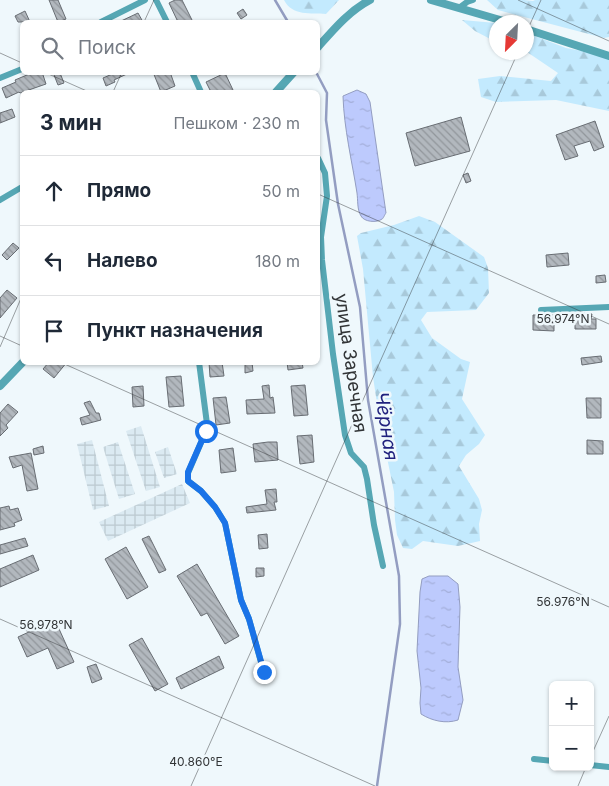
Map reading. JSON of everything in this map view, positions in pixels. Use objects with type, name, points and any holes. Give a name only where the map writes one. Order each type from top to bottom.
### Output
[{"type":"street","points":[[105,20],[145,0]]},
{"type":"street","points":[[156,0],[166,20]]},
{"type":"street","points":[[320,45],[340,23],[358,7],[370,0]]},
{"type":"street","points":[[431,0],[489,17]]},
{"type":"street","points":[[459,8],[472,0]]},
{"type":"street","points":[[534,32],[609,56]]},
{"type":"street","points":[[0,78],[20,70]]},
{"type":"street","points":[[194,75],[201,90]]},
{"type":"street","points":[[278,90],[291,75]]},
{"type":"street","name":"улица Заречная","points":[[320,162],[325,173],[326,196],[321,237],[322,260],[345,435],[350,453],[364,467],[383,566]]},
{"type":"street","points":[[0,200],[20,188]]},
{"type":"street","points":[[541,310],[609,307]]},
{"type":"street","points":[[0,386],[20,365]]},
{"type":"street","points":[[200,365],[207,424],[206,431],[188,472],[188,481],[201,491],[215,507],[225,523],[241,600],[249,619],[264,672]]},
{"type":"street","points":[[534,759],[549,761]]},
{"type":"street","points":[[594,766],[609,768]]},
{"type":"shaded area","points":[[141,426],[160,487],[146,491],[126,431]]},
{"type":"shaded area","points":[[92,440],[109,506],[93,510],[77,444]]},
{"type":"shaded area","points":[[118,442],[135,494],[119,499],[103,447]]},
{"type":"shaded area","points":[[168,447],[177,474],[164,478],[155,452]]},
{"type":"shaded area","points":[[182,484],[190,503],[108,541],[99,522]]},
{"type":"green space","points":[[284,0],[339,0],[326,14],[302,13],[292,9]]},
{"type":"green space","points":[[487,0],[609,0],[609,37],[604,38],[534,20],[534,15],[517,15],[498,10]]},
{"type":"green space","points":[[462,20],[489,22],[489,38],[475,31]]},
{"type":"green space","points":[[534,36],[566,48],[609,59],[609,111],[556,100],[496,102],[481,97],[478,79],[500,76],[551,81],[558,73],[534,57]]},
{"type":"green space","points":[[419,216],[435,222],[484,257],[488,268],[489,293],[476,310],[427,312],[421,320],[432,338],[461,359],[470,362],[462,399],[485,435],[479,444],[466,455],[459,466],[479,499],[482,510],[479,524],[480,541],[458,546],[423,541],[412,549],[403,548],[397,535],[394,492],[373,377],[363,269],[357,236],[361,233],[394,225]]},
{"type":"water","points":[[357,90],[366,94],[370,102],[386,213],[382,219],[377,221],[365,220],[358,208],[343,96]]},
{"type":"water","points":[[429,576],[448,576],[458,584],[460,607],[458,667],[463,700],[458,720],[449,722],[439,721],[421,714],[421,688],[417,651],[420,592],[422,579]]},
{"type":"building","points":[[49,0],[58,0],[66,19],[57,20]]},
{"type":"building","points":[[175,0],[182,0],[192,20],[177,20],[169,3]]},
{"type":"building","points":[[243,9],[247,15],[241,19],[237,13]]},
{"type":"building","points":[[25,11],[29,20],[20,20],[18,22],[15,16]]},
{"type":"building","points":[[138,13],[142,20],[123,20]]},
{"type":"building","points":[[27,75],[43,75],[46,84],[29,90],[20,90],[20,93],[6,98],[2,88],[16,82],[15,80]]},
{"type":"building","points":[[54,75],[61,75],[64,83],[58,85]]},
{"type":"building","points":[[110,75],[125,75],[106,86],[103,78]]},
{"type":"building","points":[[154,75],[171,75],[175,86],[160,90]]},
{"type":"building","points":[[221,75],[226,75],[233,90],[210,90],[206,82]]},
{"type":"building","points":[[12,109],[15,117],[0,123],[0,113]]},
{"type":"building","points":[[461,117],[470,151],[415,166],[406,133]]},
{"type":"building","points":[[595,121],[604,147],[594,151],[590,141],[574,146],[578,156],[565,160],[556,135]]},
{"type":"building","points":[[468,173],[471,181],[466,183],[463,175]]},
{"type":"building","points":[[13,243],[19,248],[7,260],[2,255]]},
{"type":"building","points":[[568,253],[569,265],[547,267],[546,255]]},
{"type":"building","points":[[605,275],[606,282],[596,283],[596,276]]},
{"type":"building","points":[[7,290],[17,298],[0,318],[0,298]]},
{"type":"building","points":[[581,314],[592,314],[591,319],[596,319],[596,329],[575,329],[575,319],[581,319]]},
{"type":"building","points":[[533,315],[554,315],[554,331],[533,330]]},
{"type":"building","points":[[601,356],[602,362],[582,365],[581,358]]},
{"type":"building","points":[[46,365],[65,365],[54,378],[43,369]]},
{"type":"building","points":[[209,365],[222,365],[224,376],[210,377]]},
{"type":"building","points":[[245,365],[252,365],[253,371],[245,373]]},
{"type":"building","points":[[287,365],[302,365],[303,368],[288,370]]},
{"type":"building","points":[[181,376],[184,406],[169,407],[166,377]]},
{"type":"building","points":[[269,385],[270,398],[273,397],[275,413],[247,414],[246,400],[264,399],[262,386]]},
{"type":"building","points":[[305,385],[308,415],[294,416],[291,386]]},
{"type":"building","points":[[143,386],[144,406],[133,407],[132,387]]},
{"type":"building","points":[[226,397],[230,423],[216,425],[213,398]]},
{"type":"building","points":[[586,398],[601,398],[601,418],[587,418]]},
{"type":"building","points":[[90,401],[96,413],[99,413],[101,420],[82,425],[80,418],[90,415],[84,403]]},
{"type":"building","points":[[8,404],[18,412],[6,425],[8,428],[0,436],[0,413]]},
{"type":"building","points":[[312,435],[314,462],[300,464],[297,436]]},
{"type":"building","points":[[587,440],[603,441],[603,454],[587,454]]},
{"type":"building","points":[[277,442],[278,460],[255,462],[253,444]]},
{"type":"building","points":[[43,446],[44,453],[34,455],[33,449]]},
{"type":"building","points":[[233,448],[236,471],[221,473],[219,450]]},
{"type":"building","points":[[31,453],[38,489],[27,491],[22,465],[13,468],[9,457]]},
{"type":"building","points":[[276,489],[277,502],[274,502],[276,510],[247,513],[246,507],[267,504],[265,490]]},
{"type":"building","points":[[9,506],[10,510],[18,508],[22,520],[14,523],[15,526],[0,530],[0,508]]},
{"type":"building","points":[[267,534],[268,548],[259,549],[258,535]]},
{"type":"building","points":[[149,536],[166,570],[159,573],[142,539]]},
{"type":"building","points":[[25,538],[28,546],[0,554],[0,545]]},
{"type":"building","points":[[126,547],[148,587],[127,599],[105,559]]},
{"type":"building","points":[[33,555],[39,570],[0,587],[0,569]]},
{"type":"building","points":[[197,564],[239,636],[225,644],[207,613],[201,616],[177,576]]},
{"type":"building","points":[[256,568],[264,568],[264,576],[256,577]]},
{"type":"building","points":[[55,620],[74,662],[57,669],[48,648],[27,657],[18,637]]},
{"type":"building","points":[[142,638],[168,684],[155,691],[129,645]]},
{"type":"building","points":[[219,656],[224,668],[181,689],[176,678]]},
{"type":"building","points":[[96,664],[102,679],[92,683],[87,667]]},
{"type":"waterway","name":"Чёрная","points":[[275,0],[287,20]]},
{"type":"waterway","name":"Чёрная","points":[[318,75],[327,93],[326,120],[338,204],[360,307],[368,400],[399,576],[400,624],[377,786]]},
{"type":"route","points":[[206,431],[188,472],[188,481],[201,491],[215,507],[225,523],[241,600],[249,619],[264,672]]}]
